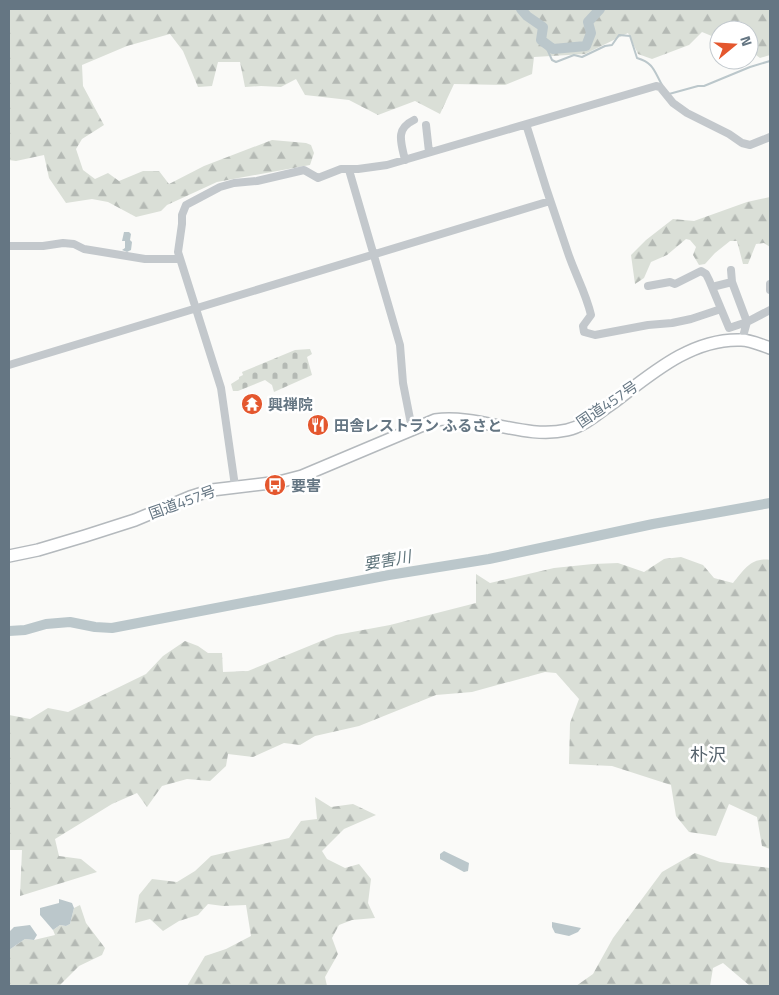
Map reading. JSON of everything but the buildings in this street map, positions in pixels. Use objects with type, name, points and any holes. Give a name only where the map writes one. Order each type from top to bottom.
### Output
[{"type":"highway","name":"国道457号","points":[[9,556],[85,536],[135,520],[212,490],[279,482],[302,476],[435,420],[450,418],[466,419],[534,432],[568,430],[585,423],[674,359],[710,344],[742,340],[770,348]]},
{"type":"street","points":[[236,486],[220,388],[179,259],[182,215],[186,205],[220,187],[234,183],[258,181],[304,170],[318,178],[341,169],[376,167],[405,160],[656,86],[660,87],[673,103],[687,113],[729,134],[742,143],[750,145],[770,137]]},
{"type":"street","points":[[405,160],[401,132],[404,125],[414,120]]},
{"type":"street","points":[[526,124],[578,281],[585,291],[591,314],[583,328],[587,333],[595,335],[648,325],[672,323],[721,310]]},
{"type":"street","points":[[426,125],[429,152]]},
{"type":"street","points":[[349,170],[400,345],[403,383],[412,429]]},
{"type":"street","points":[[9,364],[550,201]]},
{"type":"street","points":[[9,246],[43,246],[63,243],[74,244],[84,249],[145,259],[179,259]]},
{"type":"street","points":[[732,270],[732,282],[747,322],[742,340]]},
{"type":"street","points":[[648,286],[670,282],[675,284],[701,271],[706,274],[712,286],[729,328],[747,322],[770,310]]},
{"type":"street","points":[[712,286],[732,282]]},
{"type":"street","points":[[770,284],[770,290]]},
{"type":"green space","points":[[9,9],[770,9],[770,55],[759,57],[759,20],[709,20],[709,35],[702,32],[689,45],[652,59],[638,54],[628,33],[585,54],[534,57],[532,74],[505,85],[454,84],[440,114],[415,101],[378,115],[349,100],[305,95],[296,79],[281,87],[245,87],[240,62],[218,62],[212,86],[198,87],[183,51],[170,34],[127,46],[82,65],[83,86],[104,125],[82,139],[76,149],[83,170],[95,179],[108,173],[119,181],[143,171],[159,171],[169,184],[204,166],[272,140],[311,145],[314,153],[310,165],[217,182],[167,205],[161,211],[136,217],[108,202],[92,199],[66,203],[49,178],[44,155],[16,161],[9,160]]},
{"type":"green space","points":[[770,197],[770,247],[764,243],[756,244],[748,264],[743,264],[737,241],[730,241],[705,264],[699,265],[693,255],[696,247],[690,240],[686,239],[667,255],[651,262],[644,278],[635,284],[631,255],[646,240],[673,219],[694,221],[747,202]]},
{"type":"green space","points":[[310,349],[312,354],[307,357],[312,375],[274,392],[272,385],[265,380],[238,391],[233,391],[231,384],[243,375],[242,372],[295,350]]},
{"type":"green space","points":[[681,557],[703,565],[714,578],[733,583],[748,566],[758,560],[770,560],[770,849],[762,846],[757,817],[729,804],[716,836],[689,832],[676,816],[671,785],[612,766],[569,764],[570,723],[579,699],[556,673],[545,672],[472,692],[436,695],[359,726],[315,736],[300,745],[284,743],[253,757],[228,754],[226,766],[210,781],[187,779],[162,786],[147,807],[137,793],[112,804],[55,839],[59,856],[81,859],[97,872],[20,896],[22,850],[9,850],[9,715],[30,719],[48,708],[68,712],[146,674],[163,656],[185,641],[198,646],[208,653],[222,653],[223,672],[248,671],[336,635],[390,625],[476,603],[476,574],[490,583],[554,568],[618,563],[644,572],[664,559]]},
{"type":"green space","points":[[315,797],[331,807],[353,804],[376,815],[344,829],[322,851],[327,859],[345,868],[359,864],[371,879],[368,903],[375,918],[352,920],[339,925],[332,938],[338,954],[325,977],[327,986],[187,986],[205,956],[226,949],[251,936],[246,905],[223,906],[208,904],[198,915],[179,921],[163,931],[150,919],[135,923],[139,895],[152,879],[177,882],[195,871],[211,856],[289,838],[301,821],[317,819]]},
{"type":"green space","points":[[695,853],[720,862],[770,868],[770,986],[750,986],[723,963],[713,968],[710,986],[576,986],[593,974],[613,938],[662,872]]},
{"type":"green space","points":[[80,905],[86,923],[105,948],[102,955],[79,966],[59,986],[9,986],[9,950],[25,939],[34,940],[55,935],[53,930],[60,925],[66,926],[70,924],[74,908]]},
{"type":"shaded area","points":[[124,232],[131,234],[131,250],[127,252],[122,250],[125,248],[125,241],[122,241]]},
{"type":"shaded area","points":[[444,851],[469,863],[468,871],[464,872],[440,859],[440,854]]},
{"type":"shaded area","points":[[59,899],[72,903],[74,908],[70,924],[66,926],[60,925],[53,930],[40,915],[40,908],[59,903]]},
{"type":"shaded area","points":[[552,922],[581,928],[578,932],[569,936],[555,933]]},
{"type":"shaded area","points":[[30,925],[37,935],[34,940],[25,939],[9,950],[9,932],[14,927]]},
{"type":"waterway","points":[[521,9],[527,16],[543,27],[541,40],[553,49],[586,46],[591,33],[588,22],[600,9]]},
{"type":"waterway","points":[[544,42],[552,60],[556,62],[574,55],[582,57],[605,46],[612,45],[619,35],[630,36],[637,58],[650,65],[662,85]]},
{"type":"waterway","points":[[669,94],[704,86],[770,61]]},
{"type":"waterway","name":"要害川","points":[[9,631],[25,630],[46,624],[70,622],[112,628],[389,575],[489,559],[653,524],[770,503]]},
{"type":"place","name":"興禅院","points":[[252,404]]},
{"type":"place","name":"田舎レストラン ふるさと","points":[[318,425]]},
{"type":"place","name":"要害","points":[[275,485]]},
{"type":"district","name":"朴沢","points":[[708,754]]}]
